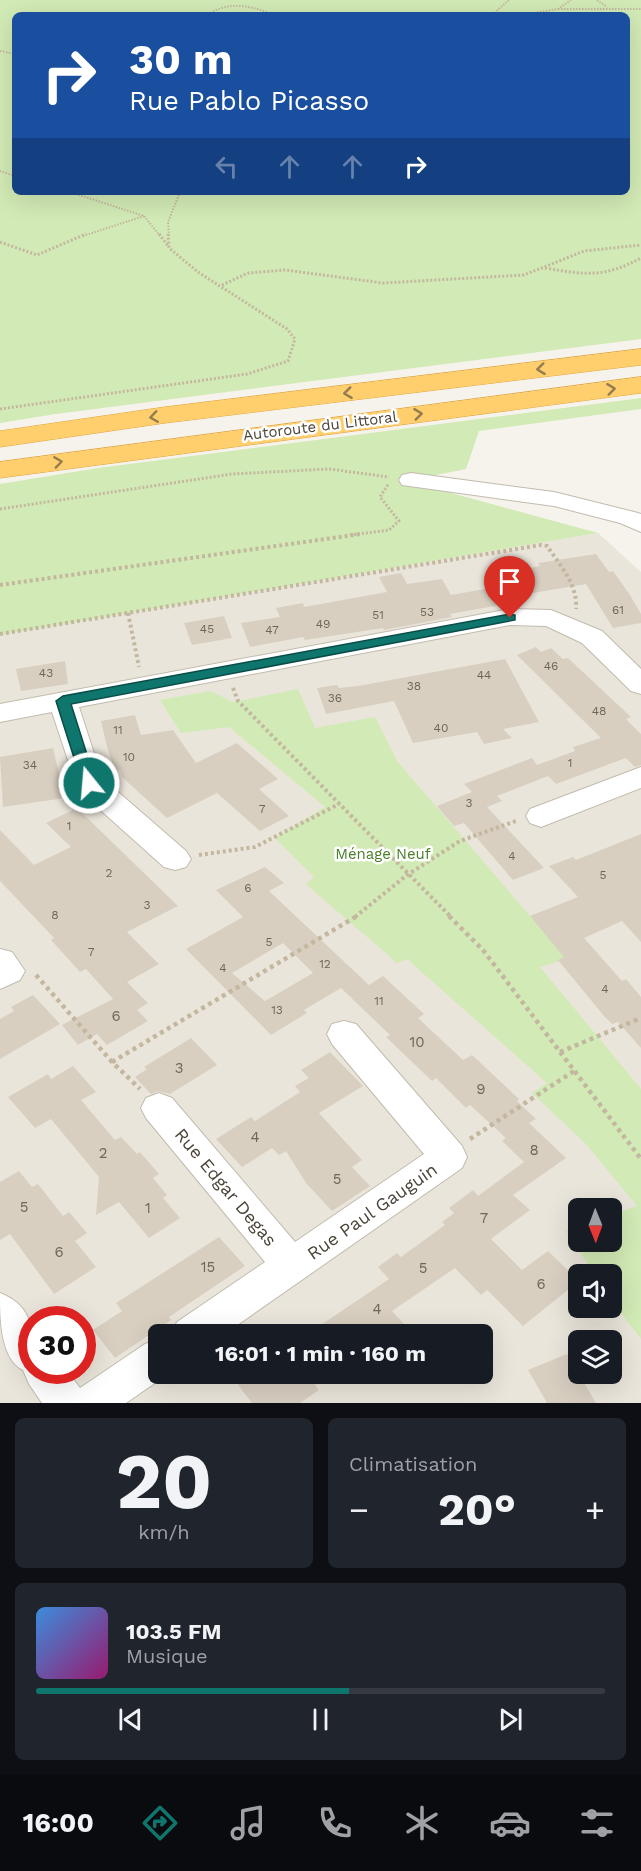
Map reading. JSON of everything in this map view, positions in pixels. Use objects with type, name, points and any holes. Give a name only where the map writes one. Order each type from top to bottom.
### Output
[{"type":"highway","name":"Autoroute du Littoral","points":[[0,439],[165,415],[641,357]]},
{"type":"highway","name":"Autoroute du Littoral","points":[[0,470],[641,386]]},
{"type":"street","points":[[411,480],[554,499],[637,517]]},
{"type":"street","points":[[0,713],[510,618],[551,618],[592,637],[641,685]]},
{"type":"street","points":[[63,701],[89,783],[175,859]]},
{"type":"street","points":[[541,816],[641,777]]},
{"type":"street","name":"Rue Paul Gauguin","points":[[207,1324],[449,1157],[344,1034]]},
{"type":"street","name":"Rue Edgar Degas","points":[[159,1108],[292,1266]]},
{"type":"street","points":[[0,1311],[18,1336]]},
{"type":"street","points":[[92,1403],[148,1365]]},
{"type":"street","points":[[52,1384],[66,1403]]},
{"type":"path","points":[[231,0],[253,4],[268,12]]},
{"type":"path","points":[[495,12],[509,0]]},
{"type":"path","points":[[558,9],[571,0]]},
{"type":"path","points":[[597,0],[608,7]]},
{"type":"path","points":[[211,12],[220,3]]},
{"type":"path","points":[[538,12],[608,7],[641,9]]},
{"type":"path","points":[[0,409],[247,374],[288,361],[295,339],[287,329],[198,272],[169,248],[144,216],[79,195]]},
{"type":"path","points":[[169,248],[168,222],[179,195]]},
{"type":"path","points":[[0,242],[37,255],[90,234],[104,225],[144,216]]},
{"type":"path","points":[[221,286],[248,273],[285,270],[383,283],[524,274],[545,268],[584,251],[641,245]]},
{"type":"path","points":[[545,268],[600,276],[617,272],[641,258]]},
{"type":"path","points":[[0,509],[232,474],[329,469],[392,478],[380,497],[399,521],[389,530],[0,585]]},
{"type":"path","points":[[0,634],[541,545],[547,546],[579,600],[572,627]]},
{"type":"path","points":[[128,613],[143,686]]},
{"type":"path","points":[[226,671],[238,701],[483,950],[641,1159]]},
{"type":"path","points":[[175,859],[255,846],[339,804]]},
{"type":"path","points":[[112,1062],[349,922],[408,875],[460,841],[506,823],[541,816]]},
{"type":"path","points":[[3,969],[30,969],[112,1062],[159,1108]]},
{"type":"path","points":[[560,1052],[641,1018]]},
{"type":"path","points":[[449,1157],[474,1135],[574,1071]]},
{"type":"shaded area","points":[[598,533],[641,572],[641,1403],[0,1403],[0,635]]},
{"type":"green space","points":[[0,0],[641,0],[641,339],[0,423]]},
{"type":"green space","points":[[641,398],[641,409],[479,431],[466,469],[431,476],[429,487],[598,533],[0,635],[0,484],[98,468]]},
{"type":"green space","name":"Ménage Neuf","points":[[298,689],[315,728],[375,717],[397,761],[567,959],[540,967],[641,1089],[641,1339],[622,1314],[622,1264],[588,1264],[580,1252],[622,1252],[622,1211],[637,1206],[586,1144],[532,1093],[547,1083],[407,959],[397,963],[306,884],[314,877],[275,838],[325,807],[229,727],[181,733],[160,700],[210,691],[233,702]]},
{"type":"building","points":[[596,554],[609,572],[613,571],[630,595],[641,614],[641,623],[613,628],[586,584],[509,597],[497,578],[527,572],[526,569],[540,566],[538,563]]},
{"type":"building","points":[[401,573],[407,584],[442,579],[451,595],[501,586],[512,603],[450,614],[452,617],[384,630],[383,628],[305,640],[303,637],[250,647],[241,623],[280,617],[276,608],[303,603],[304,607],[387,592],[379,577]]},
{"type":"building","points":[[224,616],[232,638],[192,645],[184,623]]},
{"type":"building","points":[[536,647],[541,652],[551,648],[563,659],[568,658],[631,717],[626,719],[641,734],[641,765],[635,767],[626,758],[556,784],[548,776],[497,796],[502,801],[487,807],[544,868],[513,880],[464,823],[454,826],[437,806],[472,792],[464,784],[532,758],[537,765],[575,751],[573,747],[601,738],[517,655]]},
{"type":"building","points":[[505,659],[539,722],[503,729],[512,738],[484,744],[477,732],[413,743],[394,701],[326,714],[317,688],[337,685],[339,688],[358,686]]},
{"type":"building","points":[[65,661],[68,684],[21,691],[16,669]]},
{"type":"building","points":[[135,715],[141,735],[173,730],[196,763],[237,743],[278,779],[259,789],[289,816],[260,831],[217,793],[167,818],[122,777],[120,770],[115,771],[107,747],[101,721]]},
{"type":"building","points":[[53,748],[65,798],[3,807],[0,757]]},
{"type":"building","points":[[77,808],[178,906],[127,932],[159,964],[127,982],[148,1003],[137,1010],[148,1021],[107,1045],[97,1034],[78,1045],[62,1025],[113,999],[86,969],[80,972],[51,940],[54,938],[0,881],[0,830],[34,865],[71,847],[46,823]]},
{"type":"building","points":[[641,834],[641,942],[622,921],[584,938],[622,981],[626,979],[641,997],[641,1048],[618,1022],[612,1024],[604,1016],[558,960],[564,957],[530,916],[578,897],[549,866],[573,857],[576,860]]},
{"type":"building","points":[[265,867],[284,883],[269,891],[369,985],[383,976],[424,1014],[418,1018],[463,1060],[472,1055],[519,1099],[517,1101],[536,1119],[529,1123],[566,1158],[513,1195],[530,1210],[491,1239],[522,1270],[548,1251],[568,1270],[568,1290],[523,1326],[487,1290],[481,1295],[455,1268],[392,1311],[404,1324],[322,1324],[389,1279],[378,1267],[397,1253],[401,1257],[445,1225],[442,1222],[454,1213],[449,1208],[473,1190],[478,1196],[524,1162],[502,1141],[506,1138],[470,1105],[466,1108],[436,1078],[432,1081],[386,1037],[390,1035],[341,988],[304,1010],[307,1013],[271,1035],[186,949],[243,917],[216,890]],"holes":[[[283,943],[313,973],[265,1001],[232,973]]]},
{"type":"building","points":[[33,995],[60,1024],[0,1059],[0,1019],[14,1011],[11,1007]]},
{"type":"building","points":[[191,1038],[217,1065],[170,1094],[158,1091],[151,1094],[135,1077],[147,1069],[144,1067]]},
{"type":"building","points":[[330,1052],[363,1086],[319,1113],[362,1160],[352,1167],[370,1186],[332,1211],[306,1183],[286,1151],[279,1155],[272,1148],[242,1167],[216,1139],[251,1117],[255,1121],[300,1092],[295,1086],[309,1078],[301,1070]]},
{"type":"building","points":[[73,1066],[96,1092],[81,1100],[115,1140],[121,1137],[137,1154],[140,1152],[159,1174],[153,1178],[167,1195],[163,1198],[180,1218],[149,1238],[119,1202],[96,1215],[99,1177],[51,1119],[35,1128],[8,1097],[48,1074],[51,1079]]},
{"type":"building","points":[[19,1171],[32,1187],[38,1184],[63,1216],[69,1212],[87,1233],[75,1241],[96,1267],[54,1294],[10,1234],[0,1240],[0,1182]]},
{"type":"building","points":[[219,1237],[245,1266],[169,1317],[171,1320],[165,1324],[148,1324],[148,1336],[115,1358],[96,1334],[96,1328],[122,1311],[116,1303]]},
{"type":"building","points":[[567,1354],[568,1384],[585,1384],[596,1403],[547,1403],[528,1370]]},
{"type":"building","points":[[316,1384],[319,1390],[300,1403],[252,1403],[238,1385]]},
{"type":"route","points":[[89,783],[63,701],[510,618]]}]
